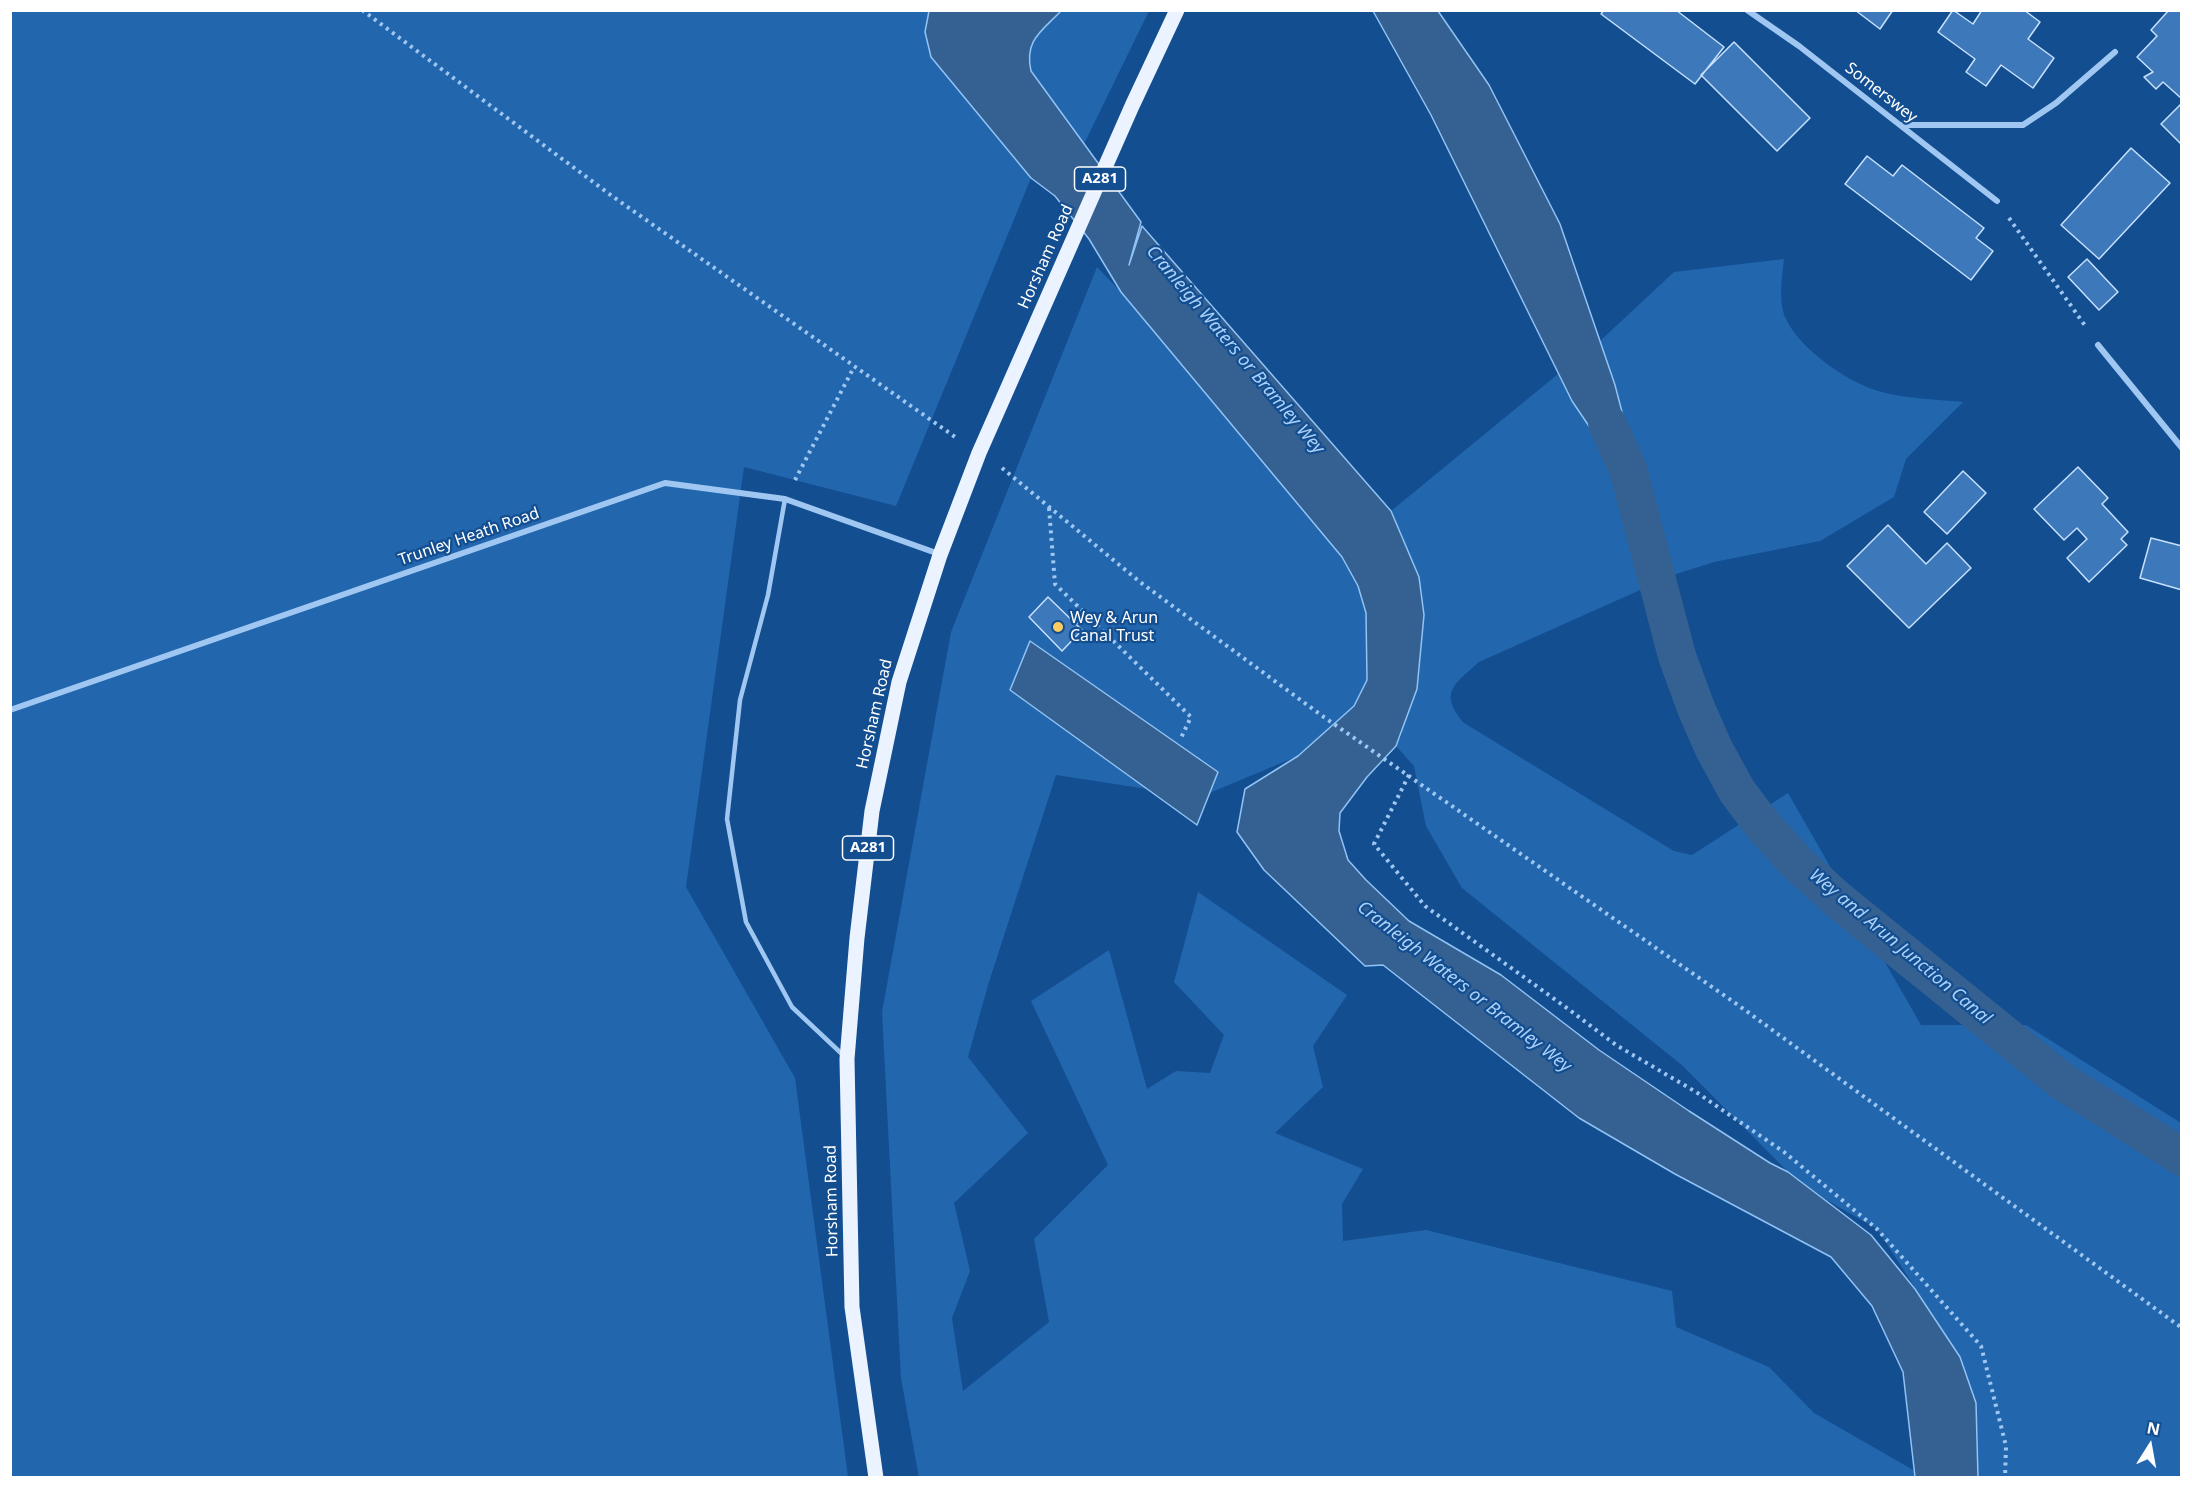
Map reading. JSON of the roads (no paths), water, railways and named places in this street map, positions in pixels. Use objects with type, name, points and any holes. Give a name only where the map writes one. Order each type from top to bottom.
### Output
[{"type":"main road","name":"Horsham Road","points":[[876,1478],[852,1307],[847,1059],[857,938],[872,811],[899,682],[940,555],[979,453],[1132,106],[1177,10]]},
{"type":"street","name":"Somerswey","points":[[1747,10],[1799,46],[1997,201]]},
{"type":"street","points":[[1900,125],[2024,125],[2056,103],[2115,52]]},
{"type":"street","points":[[2098,345],[2181,448]]},
{"type":"street","name":"Trunley Heath Road","points":[[10,710],[666,483],[785,499],[940,555]]},
{"type":"lane","points":[[785,499],[768,595],[740,700],[727,819],[746,922],[792,1007],[847,1059]]},
{"type":"water","name":"Cranleigh Waters or Bramley Wey","points":[[929,11],[1061,11],[1041,31],[1032,44],[1031,71],[1141,222],[1129,265],[1142,226],[1391,511],[1419,577],[1424,615],[1417,689],[1396,746],[1367,777],[1340,813],[1339,831],[1348,860],[1409,921],[1501,975],[1599,1050],[1689,1111],[1788,1172],[1871,1235],[1915,1289],[1960,1357],[1976,1403],[1978,1477],[1915,1477],[1903,1372],[1872,1306],[1831,1257],[1675,1174],[1579,1118],[1383,965],[1365,966],[1264,870],[1237,832],[1245,789],[1298,756],[1354,706],[1367,680],[1366,613],[1358,586],[1342,557],[1121,292],[1089,239],[1055,196],[1031,178],[931,57],[925,32]]},
{"type":"water","points":[[1373,11],[1438,11],[1489,85],[1560,224],[1615,385],[1628,435],[1628,469],[1597,438],[1572,401],[1431,115]]},
{"type":"water","points":[[1030,641],[1218,772],[1197,825],[1010,690]]},
{"type":"waterway","name":"Wey and Arun Junction Canal","points":[[1607,423],[1628,469],[1677,656],[1696,708],[1714,749],[1737,791],[1761,823],[1795,861],[1838,900],[2063,1082],[2182,1157]]},
{"type":"place","name":"Wey & Arun Canal Trust","points":[[1058,627]]}]
